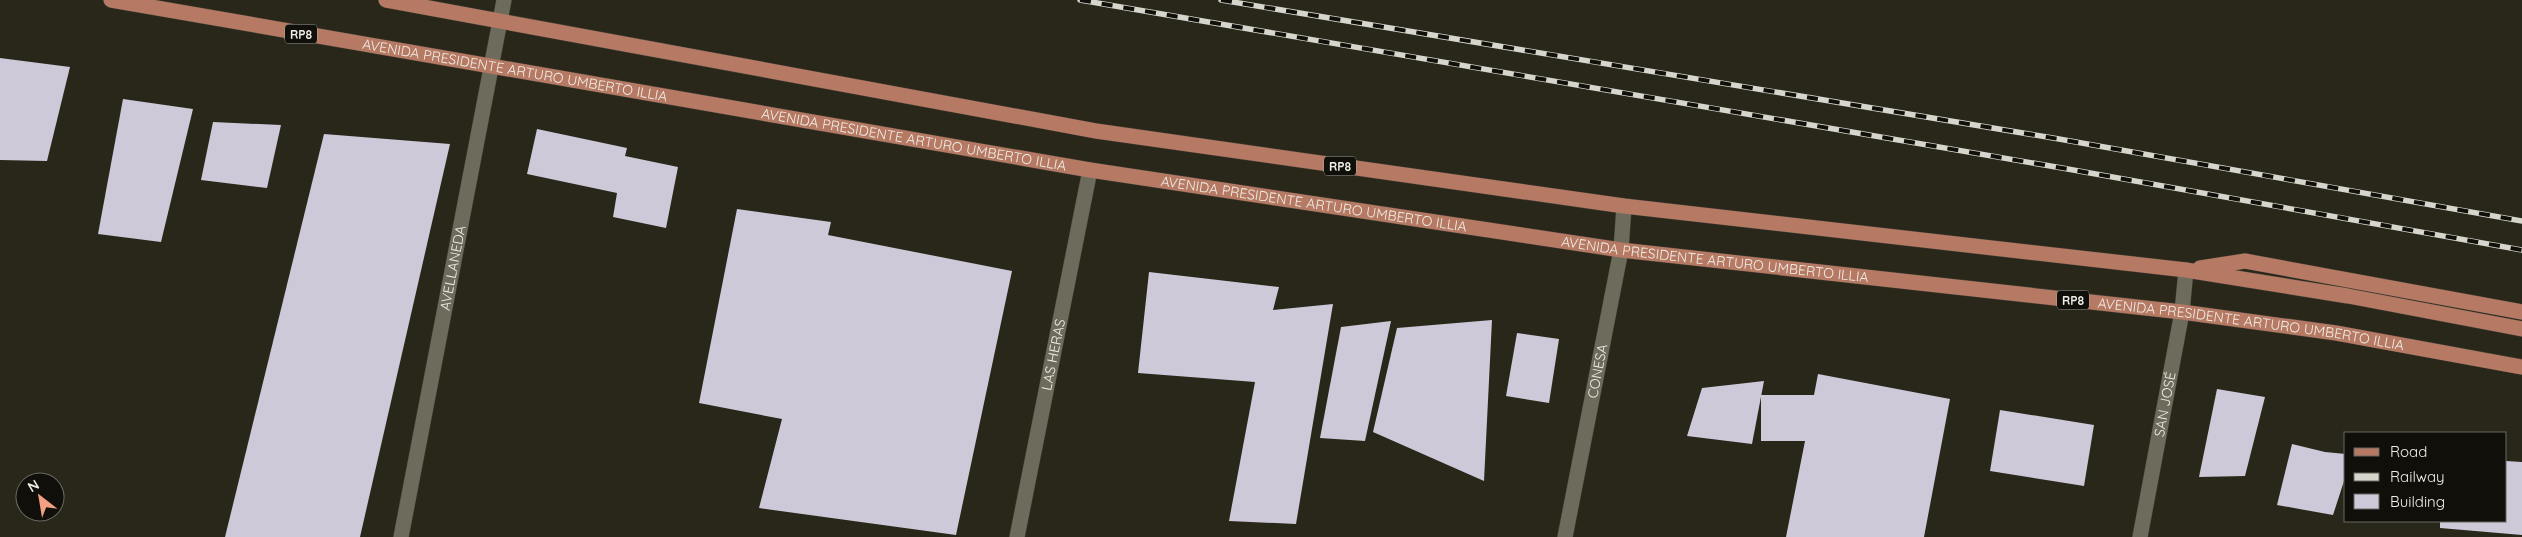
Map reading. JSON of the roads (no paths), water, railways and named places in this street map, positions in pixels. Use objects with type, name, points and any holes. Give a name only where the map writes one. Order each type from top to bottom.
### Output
[{"type":"main road","name":"AVENIDA PRESIDENTE ARTURO UMBERTO ILLIA","points":[[111,0],[491,68],[1090,170],[1621,250],[2182,312],[2336,333],[2522,367]]},
{"type":"main road","name":"RP8","points":[[386,0],[1096,131],[1624,206],[2186,270],[2348,296],[2522,328]]},
{"type":"main road","points":[[2186,270],[2245,261],[2522,312]]},
{"type":"street","name":"AVELLANEDA","points":[[401,537],[504,0]]},
{"type":"street","name":"LAS HERAS","points":[[1016,537],[1090,170]]},
{"type":"street","name":"CONESA","points":[[1565,537],[1621,250],[1624,206]]},
{"type":"street","name":"SAN JOSÉ","points":[[2140,537],[2182,312],[2186,270]]},
{"type":"railway","points":[[1080,0],[2062,168],[2522,250]]},
{"type":"railway","points":[[1221,0],[2059,139],[2522,221]]}]
